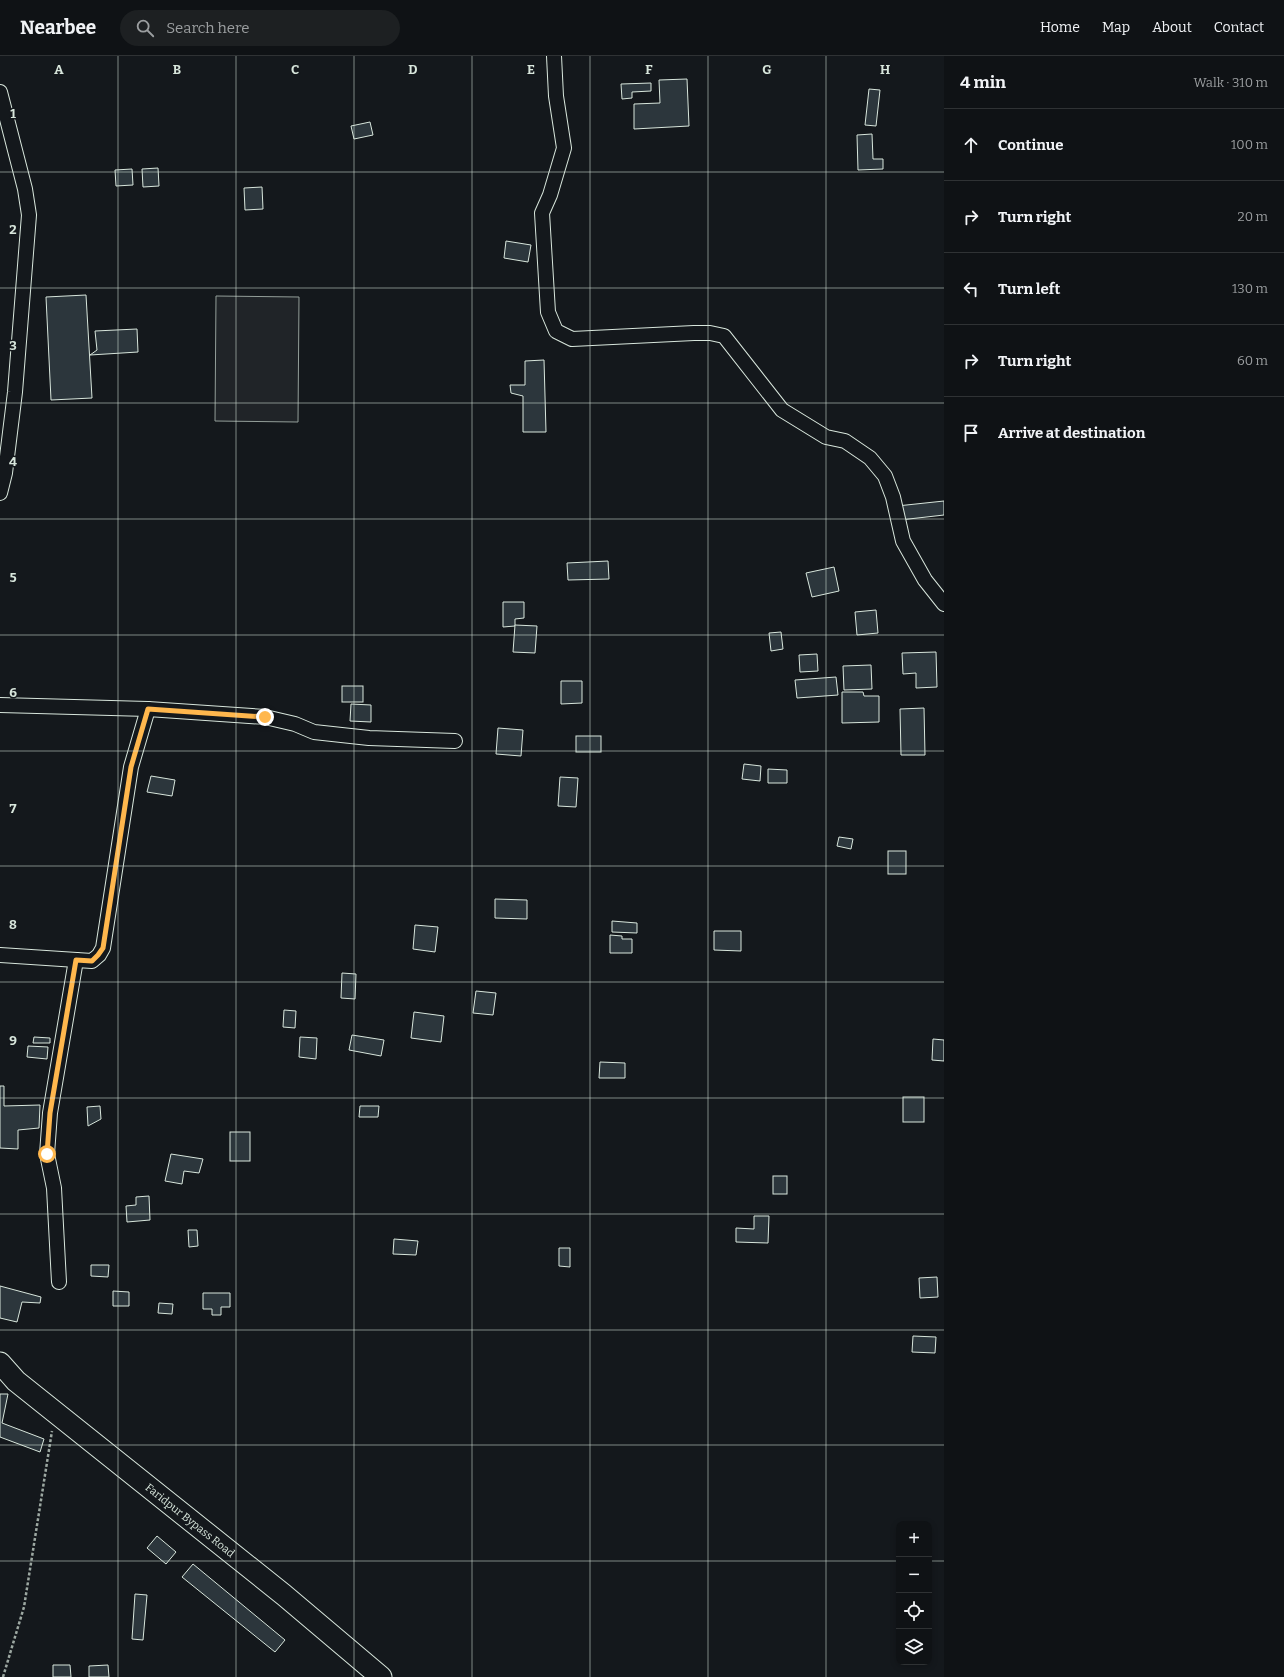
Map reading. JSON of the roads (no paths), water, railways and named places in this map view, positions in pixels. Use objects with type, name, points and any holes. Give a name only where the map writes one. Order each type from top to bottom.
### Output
[{"type":"highway","name":"Faridpur Bypass Road","points":[[0,1363],[16,1381],[284,1595],[381,1677]]},
{"type":"street","points":[[554,56],[556,96],[564,148],[550,195],[542,213],[548,312],[556,331],[572,339],[694,333],[710,333],[724,336],[782,410],[826,437],[845,441],[870,458],[885,476],[893,497],[903,541],[925,580],[944,604]]},
{"type":"street","points":[[0,92],[25,189],[29,215],[15,392],[5,473],[0,493]]},
{"type":"street","points":[[0,705],[148,709],[265,717],[295,724],[314,732],[345,736],[455,741]]},
{"type":"street","points":[[0,956],[92,961],[103,948],[131,767],[148,709]]},
{"type":"street","points":[[59,1282],[54,1188],[47,1154],[50,1113],[76,960]]}]
